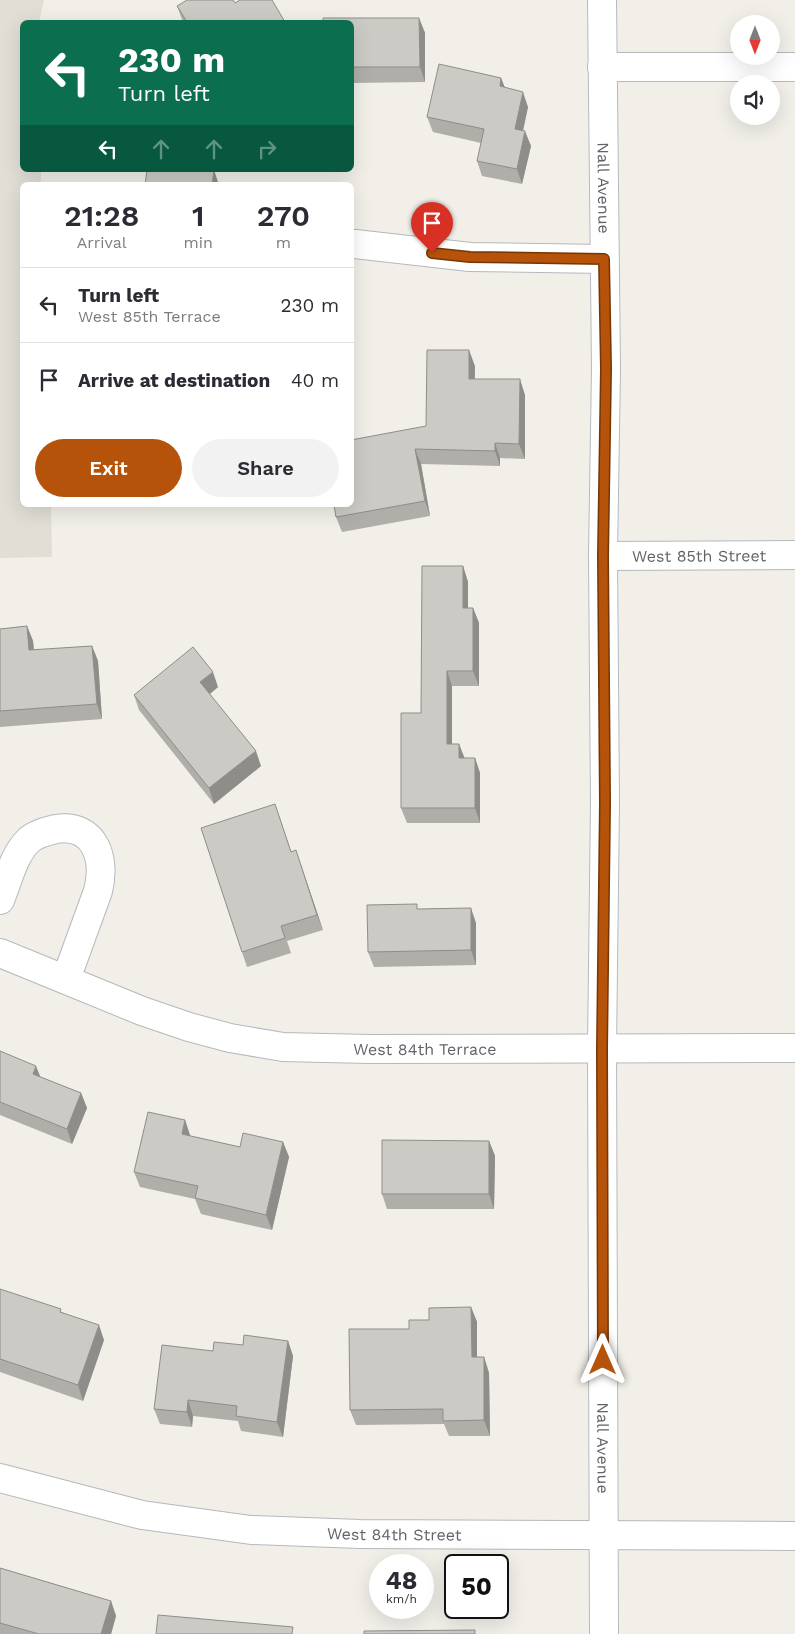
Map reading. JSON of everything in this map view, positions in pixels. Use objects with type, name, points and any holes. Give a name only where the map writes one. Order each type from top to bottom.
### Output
[{"type":"street","name":"Nall Avenue","points":[[602,0],[606,369],[603,556],[605,803],[602,1049],[604,1634]]},
{"type":"street","points":[[602,67],[795,67]]},
{"type":"street","points":[[355,244],[470,257],[604,259]]},
{"type":"street","name":"West 85th Street","points":[[603,556],[795,556]]},
{"type":"street","points":[[0,900],[20,850],[29,839],[50,830],[61,828],[74,829],[92,840],[97,850],[101,877],[98,891],[66,979]]},
{"type":"street","name":"West 84th Terrace","points":[[0,953],[142,1011],[189,1027],[230,1038],[283,1047],[369,1049],[795,1048]]},
{"type":"street","name":"West 84th Street","points":[[0,1478],[142,1515],[252,1530],[360,1534],[795,1536]]},
{"type":"shaded area","points":[[0,0],[44,0],[39,20],[20,20],[20,172],[41,172],[41,182],[20,182],[20,507],[51,507],[52,557],[0,558]]},
{"type":"building","points":[[187,0],[233,0],[235,3],[240,0],[272,0],[284,20],[186,20],[177,6]]},
{"type":"building","points":[[323,18],[419,18],[420,67],[354,67],[354,20],[323,20]]},
{"type":"building","points":[[439,64],[501,78],[500,86],[523,92],[515,129],[525,131],[517,169],[477,161],[484,129],[427,117]]},
{"type":"building","points":[[147,172],[214,172],[212,182],[145,182]]},
{"type":"building","points":[[427,350],[469,350],[469,379],[520,379],[519,444],[495,443],[495,451],[415,449],[425,501],[336,517],[334,507],[354,507],[354,439],[426,426]]},
{"type":"building","points":[[422,566],[463,566],[463,608],[473,608],[473,671],[447,671],[447,744],[459,744],[459,758],[475,758],[475,808],[401,808],[401,713],[421,713]]},
{"type":"building","points":[[27,626],[29,650],[92,646],[97,704],[0,711],[0,629]]},
{"type":"building","points":[[193,647],[213,672],[200,682],[256,751],[209,788],[134,695]]},
{"type":"building","points":[[275,804],[291,852],[296,850],[317,915],[281,926],[285,938],[242,952],[201,828]]},
{"type":"building","points":[[417,904],[417,909],[471,908],[471,950],[368,952],[367,905]]},
{"type":"building","points":[[0,1051],[36,1066],[33,1074],[81,1093],[67,1129],[0,1102]]},
{"type":"building","points":[[148,1112],[185,1120],[182,1134],[240,1147],[243,1133],[283,1142],[266,1215],[195,1198],[198,1186],[134,1172]]},
{"type":"building","points":[[382,1140],[489,1141],[489,1194],[382,1194]]},
{"type":"building","points":[[0,1289],[61,1309],[60,1312],[99,1325],[78,1385],[0,1359]]},
{"type":"building","points":[[471,1307],[472,1357],[484,1357],[484,1420],[443,1421],[443,1409],[350,1410],[349,1329],[409,1329],[409,1320],[429,1320],[429,1308]]},
{"type":"building","points":[[244,1335],[288,1341],[277,1422],[236,1416],[237,1406],[188,1400],[187,1412],[154,1409],[162,1345],[213,1351],[214,1342],[243,1345]]},
{"type":"building","points":[[0,1568],[111,1601],[101,1634],[39,1634],[0,1623]]},
{"type":"building","points":[[158,1615],[293,1627],[292,1634],[156,1634]]},
{"type":"building","points":[[475,1630],[475,1634],[364,1634],[364,1631]]},
{"type":"route","points":[[432,253],[470,257],[604,259],[606,369],[603,556],[605,803],[602,1049],[603,1360]]}]
